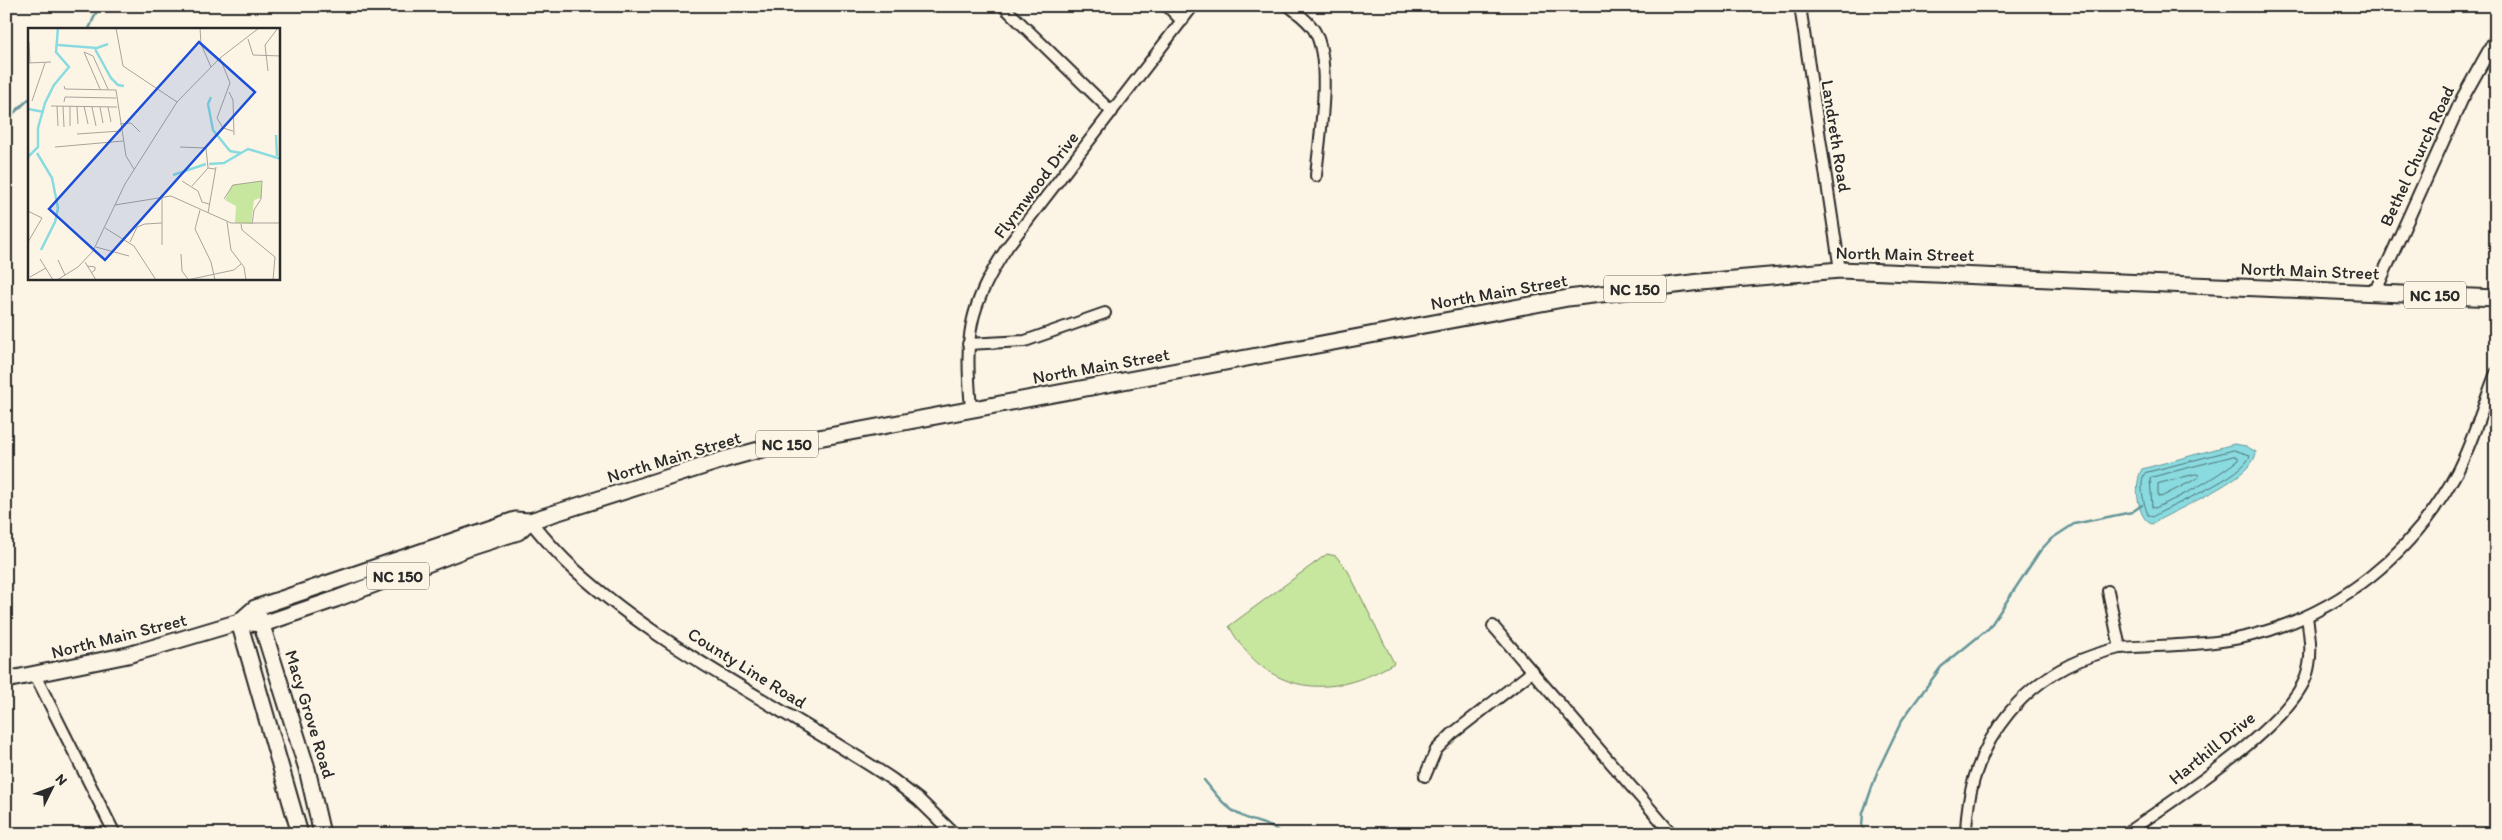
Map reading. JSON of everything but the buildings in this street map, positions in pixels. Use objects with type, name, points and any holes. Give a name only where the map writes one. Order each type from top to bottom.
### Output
[{"type":"main road","name":"North Main Street","points":[[6,680],[152,648],[239,622],[263,624],[359,591],[466,549],[518,532],[530,522],[748,453],[971,409],[1568,298],[1700,282],[1840,270],[2496,298]]},
{"type":"main road","name":"North Main Street","points":[[239,622],[255,608],[515,520],[530,522]]},
{"type":"main road","name":"Macy Grove Road","points":[[255,608],[263,624],[313,790],[322,834]]},
{"type":"main road","points":[[239,622],[285,775],[300,834]]},
{"type":"street","points":[[1003,6],[1112,112]]},
{"type":"street","points":[[1167,6],[1182,21]]},
{"type":"street","name":"Flynnwood Drive","points":[[971,409],[968,344],[977,301],[994,267],[1193,6]]},
{"type":"street","points":[[1288,6],[1314,30],[1321,50],[1324,88],[1316,176]]},
{"type":"street","name":"Landreth Road","points":[[1800,6],[1840,270]]},
{"type":"street","name":"Bethel Church Road","points":[[2375,292],[2462,99],[2496,38]]},
{"type":"street","points":[[968,344],[1025,341],[1105,313]]},
{"type":"street","points":[[1966,834],[1969,797],[1974,776],[1993,734],[2006,714],[2048,677],[2085,658],[2120,648],[2247,637],[2307,616],[2354,590],[2390,562],[2425,524],[2458,471],[2496,373]]},
{"type":"street","name":"County Line Road","points":[[530,522],[572,568],[611,599],[694,656],[887,776],[919,800],[954,834]]},
{"type":"street","points":[[2108,591],[2120,648]]},
{"type":"street","name":"Harthill Drive","points":[[2125,834],[2231,759],[2278,715],[2297,692],[2306,677],[2310,660],[2307,616]]},
{"type":"street","points":[[1494,626],[1672,834]]},
{"type":"street","points":[[1425,776],[1436,750],[1452,734],[1533,671]]},
{"type":"street","points":[[35,675],[115,834]]},
{"type":"green space","points":[[1327,554],[1336,556],[1348,571],[1394,663],[1370,675],[1347,683],[1324,686],[1302,685],[1281,678],[1262,666],[1244,649],[1229,626]]},
{"type":"water","points":[[2234,444],[2246,446],[2256,452],[2252,462],[2242,472],[2228,483],[2152,524],[2147,521],[2140,508],[2137,490],[2139,475],[2142,469]]},
{"type":"waterway","points":[[89,28],[99,6]]},
{"type":"waterway","points":[[6,120],[28,100]]},
{"type":"waterway","points":[[1866,834],[1862,826],[1863,813],[1878,770],[1902,720],[1941,667],[1989,628],[2040,551],[2051,539],[2074,524],[2132,512],[2142,505]]},
{"type":"waterway","points":[[1204,780],[1229,808],[1245,818],[1277,830],[1282,834]]}]
